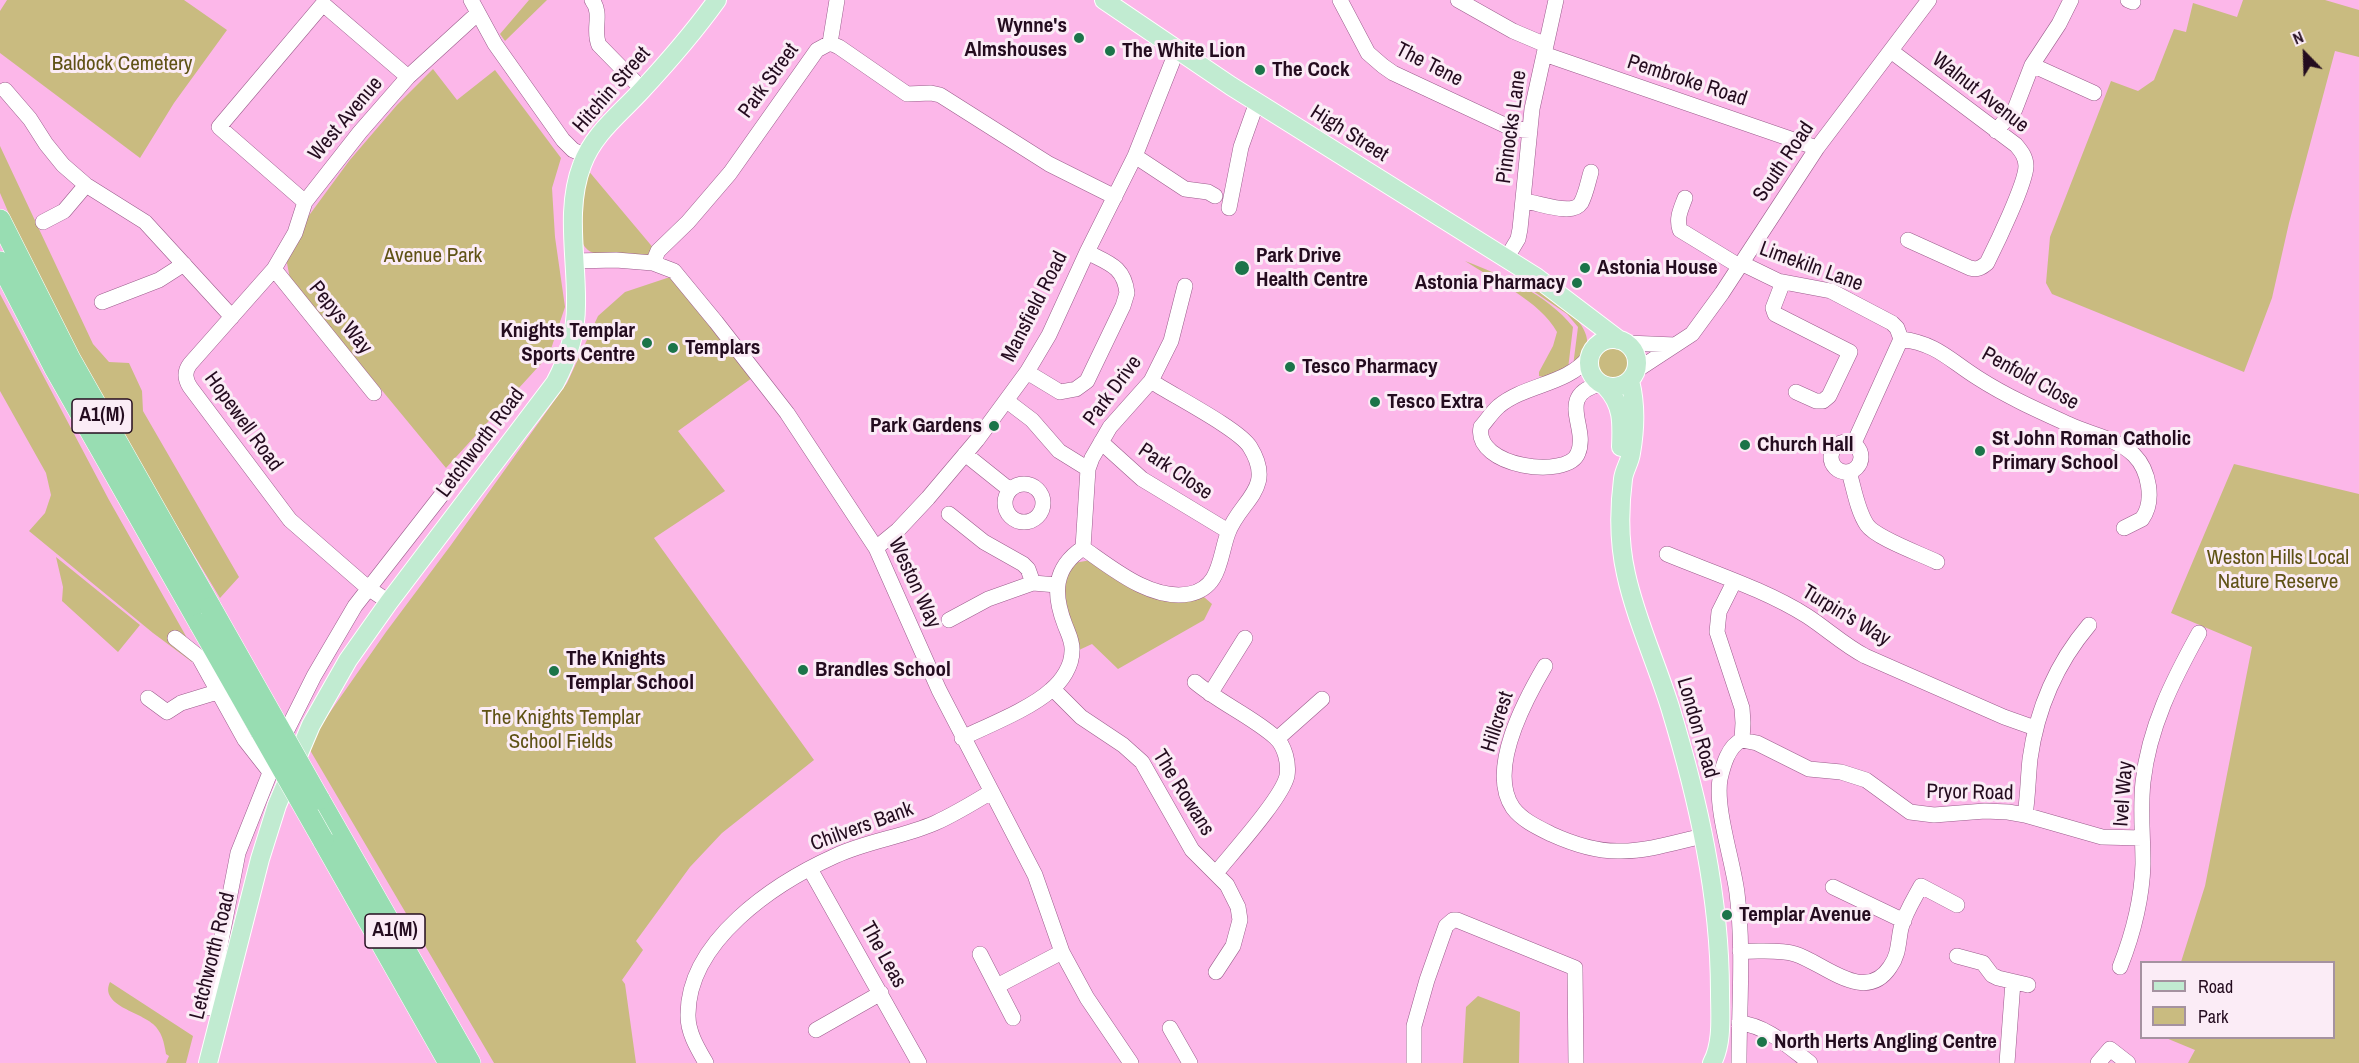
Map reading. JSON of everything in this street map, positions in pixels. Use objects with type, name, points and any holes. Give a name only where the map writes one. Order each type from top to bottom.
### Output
[{"type":"highway","name":"A1(M)","points":[[0,220],[70,359],[323,840],[449,1063]]},
{"type":"highway","name":"A1(M)","points":[[0,262],[54,367],[319,799],[470,1063]]},
{"type":"main road","name":"Hitchin Street","points":[[574,261],[573,202],[586,156],[598,135],[643,90],[717,0]]},
{"type":"main road","name":"High Street","points":[[1104,0],[1257,102],[1506,259],[1572,303],[1623,341]]},
{"type":"main road","name":"Letchworth Road","points":[[208,1063],[260,859],[277,805],[311,725],[348,660],[388,603],[555,383],[570,348],[574,328],[576,307],[574,261]]},
{"type":"main road","name":"High Street","points":[[1572,303],[1585,322],[1591,353]]},
{"type":"main road","points":[[1610,339],[1623,341],[1634,350],[1637,360],[1633,375],[1615,388],[1603,386],[1590,372],[1591,353],[1600,342],[1610,339]]},
{"type":"main road","name":"London Road","points":[[1623,475],[1631,455],[1634,420],[1633,375]]},
{"type":"main road","name":"London Road","points":[[1603,386],[1616,398],[1619,406],[1620,458],[1623,475],[1621,540],[1625,572],[1640,626],[1670,706],[1698,816],[1715,903],[1720,997],[1718,1059]]},
{"type":"street","points":[[592,0],[597,8],[596,39],[599,45],[643,90]]},
{"type":"street","points":[[830,44],[837,0]]},
{"type":"street","name":"The Tene","points":[[1340,0],[1368,53],[1393,73],[1513,129],[1530,130]]},
{"type":"street","name":"Pembroke Road","points":[[1458,0],[1545,50],[1817,148]]},
{"type":"street","name":"Pinnocks Lane","points":[[1506,259],[1518,239],[1535,91],[1556,0]]},
{"type":"street","name":"South Road","points":[[1633,375],[1692,334],[1817,148],[1929,0]]},
{"type":"street","points":[[1996,131],[2015,109],[2032,65],[2059,24],[2071,0]]},
{"type":"street","points":[[305,202],[219,128],[322,4],[408,77]]},
{"type":"street","points":[[474,7],[495,44],[563,140],[573,150],[586,156]]},
{"type":"street","name":"West Avenue","points":[[274,269],[295,233],[305,202],[360,132],[474,7]]},
{"type":"street","name":"Park Street","points":[[653,263],[658,250],[688,222],[730,173],[817,50],[830,44],[839,47],[907,94],[935,93],[940,95],[1049,164],[1115,196]]},
{"type":"street","name":"Mansfield Road","points":[[876,548],[898,530],[965,454],[1028,372],[1049,335],[1135,156],[1178,50]]},
{"type":"street","name":"Walnut Avenue","points":[[1891,51],[2022,152],[2026,166],[1987,264],[1980,268],[1970,268],[1908,240]]},
{"type":"street","points":[[2032,65],[2094,93]]},
{"type":"street","points":[[5,90],[30,119],[63,165],[86,185],[145,222],[232,317]]},
{"type":"street","points":[[1229,208],[1241,147],[1257,102]]},
{"type":"street","points":[[1135,156],[1185,189],[1208,192],[1215,196]]},
{"type":"street","points":[[1523,201],[1572,210],[1581,202],[1592,172]]},
{"type":"street","points":[[43,222],[64,211],[86,185]]},
{"type":"street","name":"Limekiln Lane","points":[[1685,198],[1679,215],[1680,230],[1740,265],[1782,282],[1831,291],[1892,323],[1898,328],[1901,339]]},
{"type":"street","points":[[1028,372],[1060,392],[1082,386],[1091,375],[1127,293],[1120,271],[1087,252]]},
{"type":"street","name":"Weston Way","points":[[574,261],[616,260],[653,263],[674,272],[717,322],[787,413],[876,548],[962,738],[1035,875],[1062,951],[1087,998],[1131,1063]]},
{"type":"street","points":[[102,302],[159,280],[184,264]]},
{"type":"street","name":"Hopewell Road","points":[[274,269],[188,367],[187,382],[290,520],[368,588]]},
{"type":"street","name":"Pepys Way","points":[[274,269],[374,393]]},
{"type":"street","points":[[1782,282],[1773,308],[1775,314],[1853,346],[1828,396],[1823,401],[1816,401],[1796,392]]},
{"type":"street","name":"Park Drive","points":[[1083,548],[1088,469],[1110,428],[1151,381],[1171,341],[1185,286]]},
{"type":"street","points":[[1854,443],[1901,339]]},
{"type":"street","name":"Penfold Close","points":[[1901,339],[1933,347],[1957,361],[1976,377],[2015,400],[2077,429],[2122,446],[2135,456],[2146,476],[2148,507],[2142,519],[2124,528]]},
{"type":"street","points":[[1623,341],[1675,345]]},
{"type":"street","points":[[1591,353],[1573,372],[1501,404],[1481,428],[1482,441],[1487,450],[1496,457],[1552,469],[1562,467],[1578,454],[1580,439],[1575,406],[1578,398],[1587,390],[1603,386]]},
{"type":"street","points":[[962,738],[1038,699],[1053,689],[1068,669],[1072,651],[1071,639],[1059,606],[1057,585],[1069,560],[1083,548],[1131,580],[1165,594],[1189,594],[1204,589],[1216,576],[1228,531],[1256,489],[1259,472],[1256,458],[1245,441],[1237,434],[1151,381]]},
{"type":"street","points":[[1007,401],[1042,430],[1059,451],[1088,469]]},
{"type":"street","name":"Park Close","points":[[1101,442],[1142,479],[1228,531]]},
{"type":"street","points":[[1841,442],[1854,443],[1859,448],[1862,460],[1859,466],[1849,472],[1836,468],[1832,463],[1833,449],[1841,442]]},
{"type":"street","points":[[965,454],[1010,490]]},
{"type":"street","points":[[1849,472],[1868,526],[1879,534],[1937,562]]},
{"type":"street","name":"Letchworth Road","points":[[208,1008],[238,853],[270,772],[314,676],[344,622],[368,588],[451,483]]},
{"type":"street","points":[[949,514],[984,542],[1023,564],[1028,569],[1032,583]]},
{"type":"street","name":"Turpin's Way","points":[[1667,554],[1777,600],[1808,616],[1847,647],[1865,656],[2004,717],[2036,728]]},
{"type":"street","points":[[1734,582],[1719,612],[1717,632],[1742,708],[1743,723],[1742,740],[1731,748],[1720,780],[1722,813],[1737,892],[1740,951],[1739,1063]]},
{"type":"street","points":[[949,620],[988,599],[1032,583],[1057,585]]},
{"type":"street","points":[[368,588],[388,603]]},
{"type":"street","points":[[2025,815],[2036,728],[2043,703],[2059,666],[2089,625]]},
{"type":"street","name":"Ivel Way","points":[[2120,966],[2138,907],[2143,867],[2142,791],[2149,747],[2168,691],[2199,633]]},
{"type":"street","points":[[175,638],[199,657],[245,740],[270,772]]},
{"type":"street","points":[[1210,694],[1245,638]]},
{"type":"street","name":"Hillcrest","points":[[1545,666],[1524,704],[1506,760],[1508,796],[1518,814],[1535,826],[1587,848],[1639,849],[1702,836]]},
{"type":"street","points":[[1196,682],[1277,739],[1282,744],[1287,765],[1287,776],[1282,787],[1253,829],[1216,873]]},
{"type":"street","name":"The Rowans","points":[[1053,689],[1081,717],[1123,745],[1142,762],[1192,850],[1227,885],[1234,897],[1240,920],[1233,946],[1215,972]]},
{"type":"street","points":[[148,698],[167,712],[181,703],[217,692]]},
{"type":"street","points":[[1277,739],[1322,699]]},
{"type":"street","name":"Pryor Road","points":[[1742,740],[1757,743],[1809,769],[1841,772],[1866,780],[1910,812],[1934,815],[1985,811],[2025,815],[2102,837],[2142,838]]},
{"type":"street","name":"Chilvers Bank","points":[[706,1063],[694,1040],[688,1016],[697,975],[718,940],[760,899],[810,869],[856,848],[933,824],[991,792]]},
{"type":"street","points":[[1698,816],[1722,813]]},
{"type":"street","points":[[238,853],[260,859]]},
{"type":"street","name":"The Leas","points":[[810,869],[920,1063]]},
{"type":"street","points":[[1740,951],[1795,954],[1848,980],[1867,982],[1878,979],[1892,966],[1904,921],[1921,886],[1957,905]]},
{"type":"street","points":[[1833,887],[1904,921]]},
{"type":"street","points":[[1414,1063],[1414,1026],[1417,1014],[1446,926],[1453,920],[1462,921],[1575,968],[1576,1063]]},
{"type":"street","points":[[997,986],[1062,951]]},
{"type":"street","points":[[980,954],[1013,1018]]},
{"type":"street","points":[[1957,956],[1978,960],[1988,967],[1992,975],[2020,983],[2007,1063]]},
{"type":"street","points":[[816,1030],[881,993]]},
{"type":"street","points":[[1720,997],[1739,997]]},
{"type":"street","points":[[1739,1023],[1757,1027],[1770,1034],[1810,1063]]},
{"type":"street","points":[[1170,1028],[1190,1063]]},
{"type":"street","points":[[2098,1063],[2110,1048],[2128,1063]]},
{"type":"green space","name":"Baldock Cemetery","points":[[7,0],[184,0],[227,30],[174,103],[140,158],[0,53],[0,11]]},
{"type":"green space","points":[[529,0],[547,0],[505,41],[500,34]]},
{"type":"green space","points":[[2243,0],[2325,0],[2359,10],[2359,57],[2335,51],[2289,223],[2272,298],[2244,372],[2052,294],[2046,283],[2050,237],[2111,81],[2138,91],[2154,80],[2174,29],[2186,32],[2193,3],[2237,17]]},
{"type":"green space","name":"Avenue Park","points":[[433,69],[457,100],[495,70],[561,158],[552,188],[555,237],[565,307],[549,355],[446,468],[290,279],[286,258],[302,225],[349,161],[397,105]]},
{"type":"green space","points":[[0,146],[93,344],[109,362],[129,363],[142,391],[143,411],[239,577],[220,598],[119,430],[66,332],[0,193]]},
{"type":"green space","points":[[587,169],[655,250],[650,256],[625,253],[598,254],[588,250],[582,242],[579,218]]},
{"type":"green space","points":[[1465,261],[1524,287],[1562,315],[1573,327],[1568,369],[1543,377],[1539,376],[1557,332],[1540,310]]},
{"type":"green space","name":"The Knights Templar School Fields","points":[[670,277],[752,378],[678,431],[725,491],[654,538],[814,760],[722,833],[690,867],[636,941],[643,950],[622,980],[625,984],[636,1063],[494,1063],[307,745],[567,383],[598,316],[625,292]]},
{"type":"green space","points":[[1533,284],[1570,312],[1584,331],[1587,341],[1586,351],[1573,366],[1578,327],[1567,314],[1530,289]]},
{"type":"green space","points":[[0,294],[109,500],[187,638],[192,662],[153,633],[29,531],[45,513],[51,495],[46,473],[0,391]]},
{"type":"green space","points":[[1614,344],[1627,349],[1632,362],[1627,375],[1614,380],[1601,375],[1596,362],[1601,349]]},
{"type":"green space","name":"Weston Hills Local Nature Reserve","points":[[2234,464],[2359,494],[2359,1063],[2188,1063],[2195,1050],[2168,1039],[2335,1039],[2335,961],[2181,961],[2205,886],[2252,647],[2171,613]]},
{"type":"green space","points":[[56,557],[140,625],[118,652],[62,601],[63,587]]},
{"type":"green space","points":[[1091,560],[1191,600],[1204,597],[1212,604],[1204,620],[1118,669],[1092,644],[1079,650],[1065,609],[1063,593],[1067,576],[1074,563]]},
{"type":"green space","points":[[110,982],[193,1036],[186,1063],[166,1063],[169,1056],[166,1054],[159,1030],[147,1020],[115,1002],[108,990]]},
{"type":"green space","points":[[1478,996],[1520,1012],[1519,1063],[1463,1063],[1466,1007]]},
{"type":"place","name":"Wynne's Almshouses","points":[[1079,38]]},
{"type":"place","name":"The White Lion","points":[[1110,51]]},
{"type":"place","name":"The Cock","points":[[1260,70]]},
{"type":"place","name":"Park Drive Health Centre","points":[[1242,268]]},
{"type":"place","name":"Astonia House","points":[[1585,268]]},
{"type":"place","name":"Astonia Pharmacy","points":[[1577,283]]},
{"type":"place","name":"Knights Templar Sports Centre","points":[[647,343]]},
{"type":"place","name":"Templars","points":[[673,348]]},
{"type":"place","name":"Tesco Pharmacy","points":[[1290,367]]},
{"type":"place","name":"Tesco Extra","points":[[1375,402]]},
{"type":"place","name":"Park Gardens","points":[[994,426]]},
{"type":"place","name":"Church Hall","points":[[1745,445]]},
{"type":"place","name":"St John Roman Catholic Primary School","points":[[1980,451]]},
{"type":"place","name":"Brandles School","points":[[803,670]]},
{"type":"place","name":"The Knights Templar School","points":[[554,671]]},
{"type":"place","name":"Templar Avenue","points":[[1727,915]]},
{"type":"place","name":"North Herts Angling Centre","points":[[1762,1042]]}]
